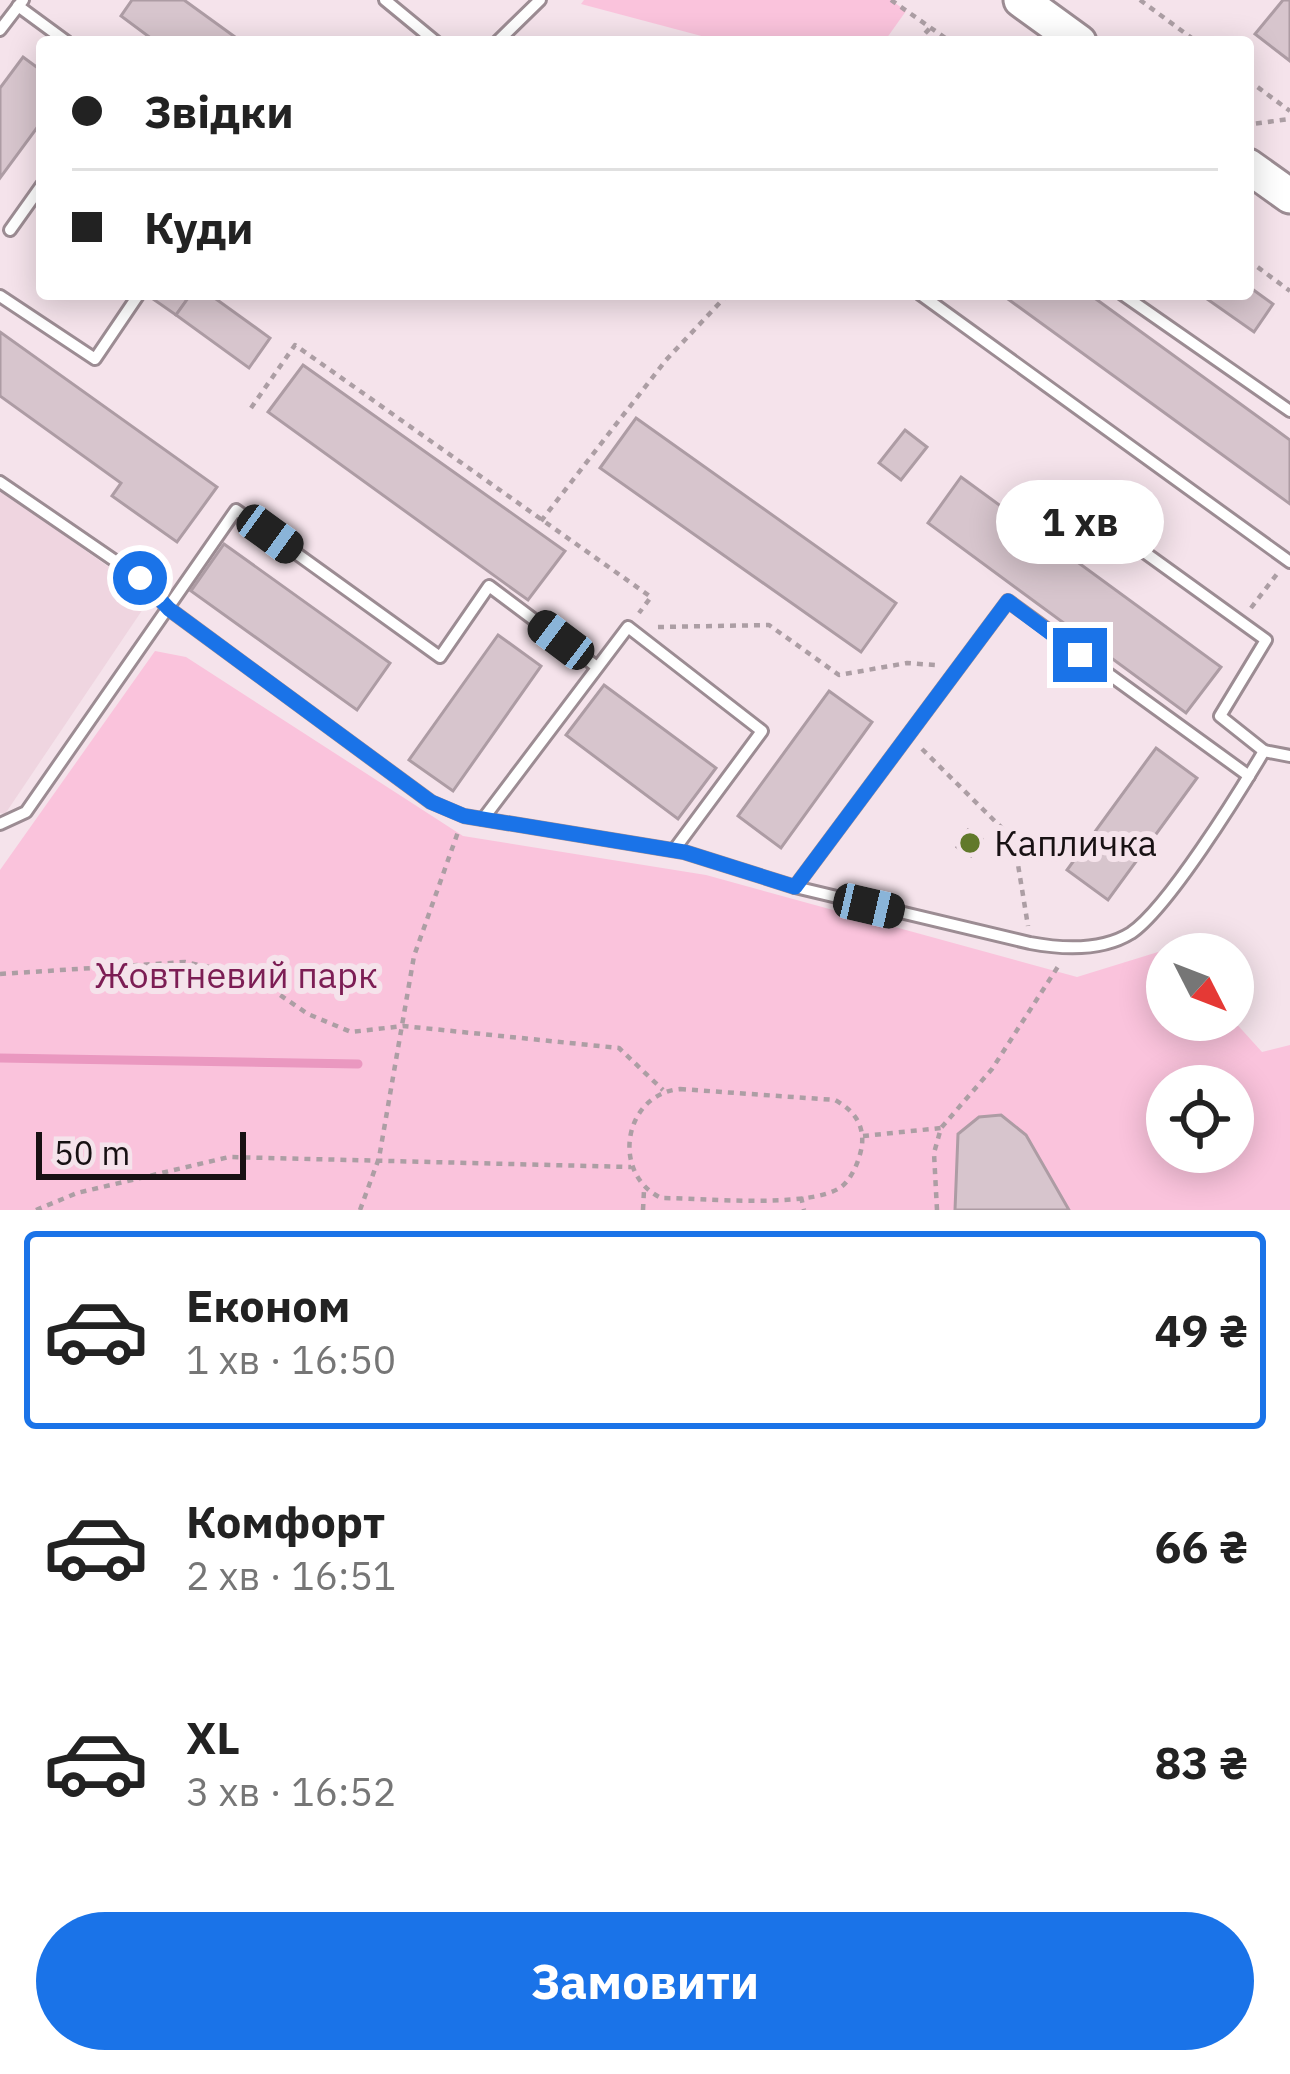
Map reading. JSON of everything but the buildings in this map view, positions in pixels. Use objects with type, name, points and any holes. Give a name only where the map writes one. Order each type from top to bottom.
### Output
[{"type":"main road","points":[[1021,0],[1070,36]]},
{"type":"main road","points":[[1254,170],[1290,196]]},
{"type":"lane","points":[[385,0],[429,36]]},
{"type":"lane","points":[[503,36],[540,0]]},
{"type":"lane","points":[[0,30],[21,3],[61,36]]},
{"type":"lane","points":[[10,230],[36,193]]},
{"type":"lane","points":[[0,296],[95,358],[136,300]]},
{"type":"lane","points":[[928,300],[1289,561]]},
{"type":"lane","points":[[1131,300],[1290,411]]},
{"type":"lane","points":[[0,482],[140,578],[169,609],[431,802],[464,816],[674,850],[795,887],[1030,943],[1068,950],[1130,934],[1158,904],[1264,751]]},
{"type":"lane","points":[[1072,500],[1266,640],[1220,716],[1264,751],[1290,756]]},
{"type":"lane","points":[[0,824],[26,812],[236,510],[440,657],[489,586],[598,667]]},
{"type":"lane","points":[[795,887],[1008,601],[1249,776]]},
{"type":"lane","points":[[482,819],[628,627],[763,731],[674,850]]},
{"type":"path","points":[[891,0],[943,36]]},
{"type":"path","points":[[1140,0],[1190,36]]},
{"type":"path","points":[[922,36],[931,27]]},
{"type":"path","points":[[1254,85],[1290,115]]},
{"type":"path","points":[[1254,124],[1290,115]]},
{"type":"path","points":[[1254,264],[1290,291]]},
{"type":"path","points":[[540,521],[666,360],[722,300]]},
{"type":"path","points":[[251,409],[295,345],[651,597],[628,627]]},
{"type":"path","points":[[1260,595],[1289,561]]},
{"type":"path","points":[[628,627],[769,625],[839,675],[907,663],[961,668]]},
{"type":"path","points":[[909,736],[1014,839],[1030,943]]},
{"type":"path","points":[[360,1210],[379,1158],[414,956],[464,816]]},
{"type":"path","points":[[937,1210],[934,1153],[941,1128],[992,1069],[1068,950]]},
{"type":"path","points":[[0,974],[184,962],[252,976],[308,1014],[351,1032],[404,1026],[619,1048],[663,1090],[835,1100],[851,1109],[862,1136],[858,1159],[841,1187],[801,1197],[661,1198],[644,1190]]},
{"type":"path","points":[[643,1210],[644,1190],[631,1168],[630,1134],[640,1113],[663,1090]]},
{"type":"path","points":[[862,1136],[941,1128]]},
{"type":"path","points":[[36,1210],[77,1193],[229,1157],[631,1168]]},
{"type":"path","points":[[801,1197],[804,1210]]},
{"type":"shaded area","points":[[0,490],[151,597],[5,814],[0,813]]},
{"type":"green space","points":[[584,0],[891,0],[906,11],[888,36],[701,36],[581,4]]},
{"type":"green space","name":"Жовтневий парк","points":[[155,651],[186,657],[463,836],[706,875],[1077,977],[1146,956],[1146,1041],[1252,1041],[1262,1052],[1290,1045],[1290,1210],[0,1210],[0,870]]},
{"type":"waterway","points":[[0,1058],[358,1064]]},
{"type":"place","name":"Капличка","points":[[970,843]]},
{"type":"route","points":[[140,578],[169,609],[431,802],[464,816],[684,852],[795,887],[1008,601],[1080,655]]}]
